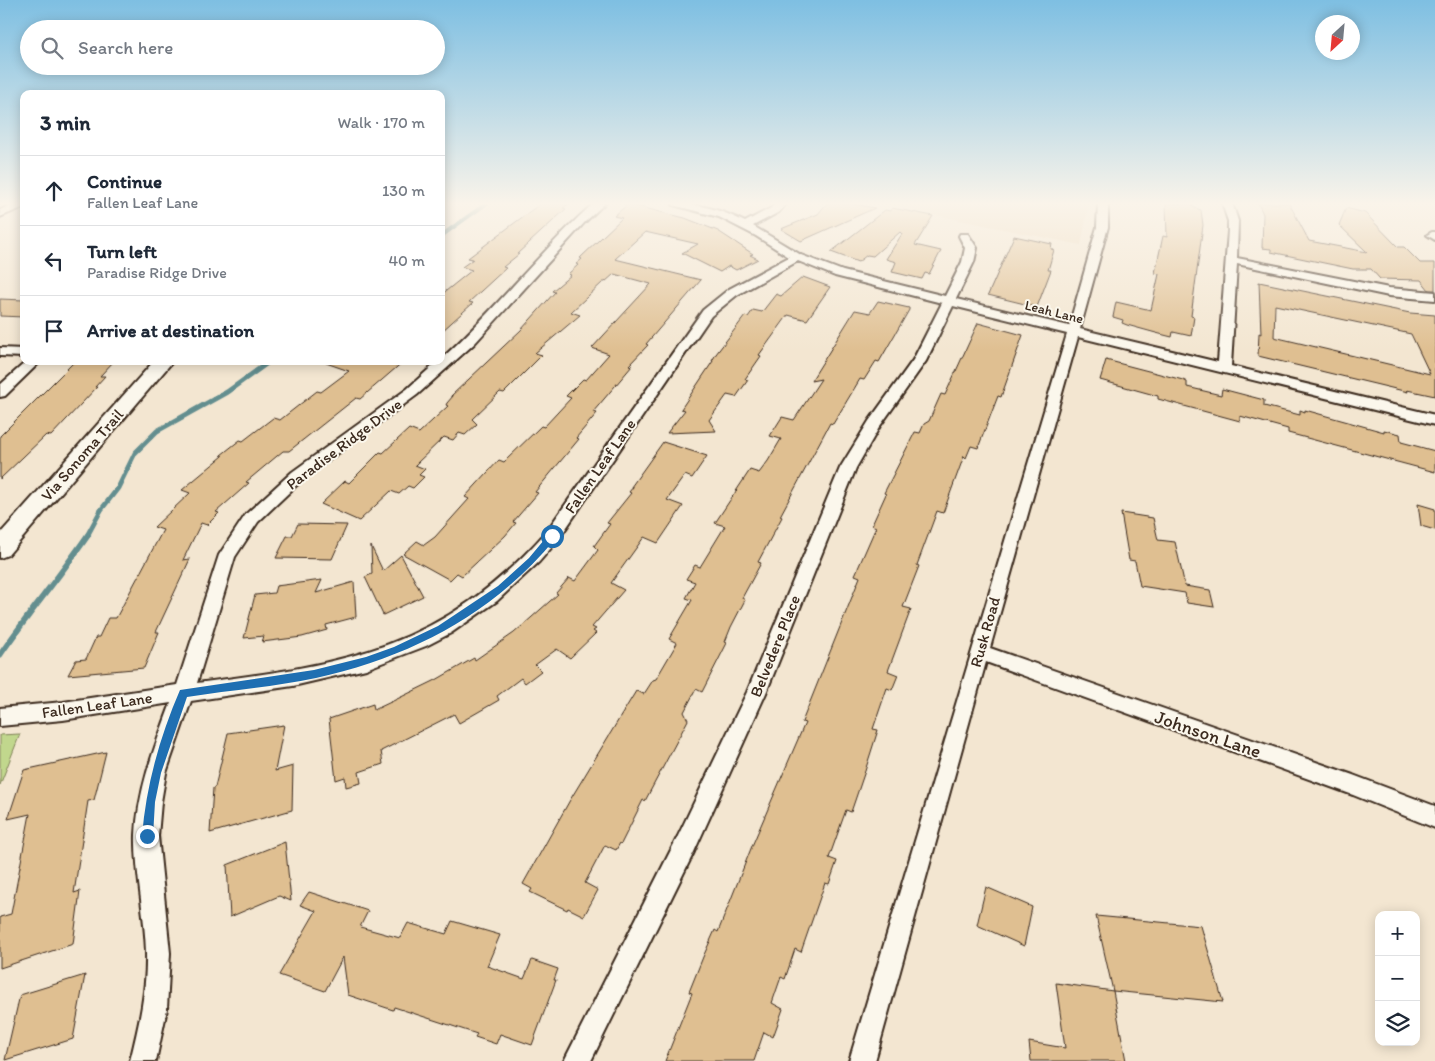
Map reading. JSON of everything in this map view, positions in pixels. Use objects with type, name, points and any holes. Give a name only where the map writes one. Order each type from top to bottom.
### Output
[{"type":"street","name":"Paradise Ridge Drive","points":[[445,361],[498,312],[552,253]]},
{"type":"street","name":"Leah Lane","points":[[789,253],[839,274],[1435,420]]},
{"type":"street","name":"Belvedere Place","points":[[577,1061],[686,844],[756,693],[848,468],[874,424],[919,361],[949,302],[971,253]]},
{"type":"street","name":"Rusk Road","points":[[862,1061],[1097,253]]},
{"type":"street","points":[[1224,367],[1232,253]]},
{"type":"street","name":"Fallen Leaf Lane","points":[[0,717],[62,711],[314,674],[366,661],[441,629],[488,598],[532,561],[552,536],[707,312],[732,292],[796,257]]},
{"type":"street","points":[[1232,260],[1364,287],[1435,296]]},
{"type":"street","points":[[0,352],[20,353]]},
{"type":"street","points":[[0,393],[31,365]]},
{"type":"street","name":"Via Sonoma Trail","points":[[0,550],[161,365]]},
{"type":"street","name":"Paradise Ridge Drive","points":[[143,1061],[155,1009],[158,953],[147,836],[150,802],[156,773],[184,693],[227,555],[252,518],[297,476],[412,392],[441,365]]},
{"type":"street","name":"Johnson Lane","points":[[980,652],[1353,785],[1435,817]]},
{"type":"green space","points":[[20,734],[0,785],[0,735]]},
{"type":"building","points":[[475,253],[519,254],[503,267],[506,268],[469,302],[473,303],[445,328],[445,292],[472,270],[462,267],[473,259],[468,258]]},
{"type":"building","points":[[586,253],[622,253],[615,259],[701,280],[646,344],[648,345],[629,365],[632,366],[593,412],[597,413],[576,438],[579,439],[535,492],[538,493],[513,522],[516,523],[505,536],[462,576],[457,573],[450,580],[403,554],[417,541],[424,545],[435,537],[469,499],[465,497],[499,460],[504,462],[541,426],[544,427],[571,398],[566,396],[583,379],[586,380],[609,354],[592,348],[651,284],[614,274],[603,282],[571,312],[580,315],[535,353],[542,355],[504,393],[500,392],[472,419],[477,424],[465,435],[459,433],[453,440],[444,437],[415,465],[425,469],[419,475],[424,477],[413,488],[408,486],[399,494],[391,491],[359,521],[321,504],[345,481],[349,483],[380,452],[383,453],[409,429],[419,433],[448,406],[446,405],[453,396],[451,396],[521,330],[555,292],[552,291],[571,275],[568,274],[578,265],[576,264],[582,259],[580,258]]},
{"type":"building","points":[[682,253],[751,253],[753,254],[750,255],[758,259],[736,270],[729,266],[720,272]]},
{"type":"building","points":[[832,253],[877,253],[873,256],[867,255],[858,262]]},
{"type":"building","points":[[890,253],[940,253],[929,274],[925,273],[922,279],[892,272],[896,262],[886,259]]},
{"type":"building","points":[[1007,253],[1053,253],[1048,270],[1051,270],[1037,307],[988,295]]},
{"type":"building","points":[[1159,253],[1199,253],[1191,316],[1194,317],[1191,336],[1173,332],[1172,337],[1127,325],[1122,323],[1123,320],[1113,317],[1116,302],[1151,310],[1159,274],[1155,273]]},
{"type":"building","points":[[1273,253],[1410,253],[1420,263],[1435,263],[1435,290],[1429,290],[1421,280],[1380,279],[1371,269],[1353,269]]},
{"type":"building","points":[[803,277],[830,287],[807,320],[788,315],[759,355],[761,356],[745,379],[748,380],[736,397],[727,395],[709,420],[716,431],[667,433],[685,410],[681,409],[716,354],[745,316],[748,317],[753,310],[762,312],[776,294],[781,296]]},
{"type":"building","points":[[1259,282],[1410,313],[1435,315],[1435,396],[1407,390],[1408,392],[1258,356],[1259,333],[1261,334]],"holes":[[[1275,305],[1411,334],[1430,374],[1274,337]]]},
{"type":"building","points":[[0,299],[20,300],[20,317],[0,316]]},
{"type":"building","points":[[878,301],[909,308],[909,310],[879,362],[876,361],[864,380],[860,379],[833,424],[830,423],[780,516],[782,517],[758,562],[761,563],[742,598],[745,600],[731,627],[725,642],[727,643],[702,692],[696,689],[684,712],[688,720],[645,801],[643,800],[621,844],[616,850],[605,845],[585,883],[598,890],[584,916],[530,892],[532,889],[523,884],[570,800],[636,691],[644,694],[653,680],[656,679],[677,643],[669,639],[692,600],[686,598],[695,582],[686,579],[695,565],[700,567],[725,526],[715,523],[750,470],[759,473],[768,461],[781,439],[770,436],[782,417],[794,420],[821,379],[811,381],[855,310],[870,313]]},
{"type":"building","points":[[978,323],[1023,335],[1001,397],[998,396],[978,448],[971,446],[966,458],[964,456],[943,513],[937,511],[917,565],[919,566],[903,607],[911,609],[888,671],[898,675],[892,690],[887,688],[873,729],[878,730],[865,771],[851,812],[846,810],[829,858],[837,861],[829,884],[825,883],[801,952],[795,949],[785,979],[781,977],[772,1003],[783,1009],[773,1037],[764,1032],[754,1061],[665,1061],[692,993],[689,992],[703,957],[715,930],[718,932],[752,846],[805,723],[802,722],[860,577],[855,575],[876,527],[872,525],[886,494],[884,493],[915,432],[920,433],[924,424],[929,421],[941,394],[945,395]]},
{"type":"building","points":[[1106,360],[1183,380],[1187,382],[1187,387],[1221,395],[1222,389],[1264,400],[1264,406],[1300,415],[1300,410],[1305,412],[1305,410],[1384,432],[1384,430],[1400,434],[1401,442],[1435,451],[1435,472],[1288,433],[1288,429],[1240,416],[1240,421],[1158,399],[1158,396],[1100,380]]},
{"type":"building","points":[[71,365],[110,365],[100,376],[105,376],[95,387],[97,387],[51,436],[46,435],[0,479],[0,436]]},
{"type":"building","points":[[332,365],[399,365],[360,399],[356,398],[289,451],[283,451],[246,482],[249,483],[216,512],[219,513],[207,525],[201,523],[183,560],[190,559],[156,632],[159,632],[144,668],[68,675],[76,660],[86,659],[96,637],[99,637],[108,618],[116,618],[163,530],[154,527],[190,493],[182,490],[240,440],[243,441],[273,418],[280,420],[317,391],[321,392],[349,371]]},
{"type":"building","points":[[663,442],[707,456],[692,478],[685,475],[667,500],[683,506],[658,543],[644,537],[611,583],[624,590],[592,627],[596,629],[593,631],[596,633],[570,658],[557,649],[535,665],[541,671],[525,683],[521,678],[497,696],[499,700],[459,723],[454,714],[381,751],[383,764],[359,772],[361,783],[346,787],[345,777],[336,780],[329,719],[373,704],[374,710],[436,680],[474,658],[475,660],[514,633],[558,594],[556,593],[569,578],[575,581],[598,550],[594,546],[610,524],[607,523],[631,493],[629,492],[633,487],[631,487]]},
{"type":"building","points":[[1418,504],[1435,509],[1435,530],[1421,526]]},
{"type":"building","points":[[1121,513],[1153,518],[1158,540],[1175,542],[1185,586],[1210,590],[1214,607],[1187,603],[1185,593],[1140,586],[1135,561],[1129,560]]},
{"type":"building","points":[[298,524],[347,525],[332,559],[276,558],[287,536],[292,536]]},
{"type":"building","points":[[371,546],[383,571],[401,555],[423,596],[383,615],[365,577],[372,574]]},
{"type":"building","points":[[322,580],[316,593],[354,582],[356,617],[326,625],[327,630],[302,637],[262,642],[264,636],[244,638],[255,595],[274,593],[276,586]]},
{"type":"building","points":[[284,725],[275,771],[293,766],[292,810],[210,833],[213,788],[215,787],[228,733]]},
{"type":"building","points":[[106,752],[94,800],[88,801],[74,893],[80,891],[73,944],[0,968],[0,917],[11,914],[30,814],[8,819],[24,770]]},
{"type":"building","points":[[285,842],[291,901],[279,896],[230,917],[227,865]]},
{"type":"building","points":[[986,887],[1032,907],[1024,946],[977,925]]},
{"type":"building","points":[[309,892],[368,911],[360,927],[400,938],[408,923],[446,934],[452,921],[500,935],[487,966],[524,979],[532,960],[558,969],[554,980],[556,980],[532,1045],[500,1034],[496,1044],[475,1037],[477,1034],[394,1007],[393,1010],[348,995],[343,957],[325,991],[279,975],[316,911],[300,905]]},
{"type":"building","points":[[1096,916],[1201,926],[1223,1002],[1113,991]]},
{"type":"building","points":[[85,975],[73,1039],[5,1060],[20,995]]},
{"type":"building","points":[[1056,983],[1113,991],[1126,1061],[1031,1061],[1029,1042],[1065,1048]]},
{"type":"waterway","points":[[87,536],[101,510],[118,488],[135,453],[157,431],[227,392],[264,365]]},
{"type":"waterway","points":[[0,655],[88,535]]},
{"type":"route","points":[[147,836],[150,802],[156,773],[184,693],[314,674],[366,661],[397,649],[441,629],[502,589],[532,561],[552,536]]}]
